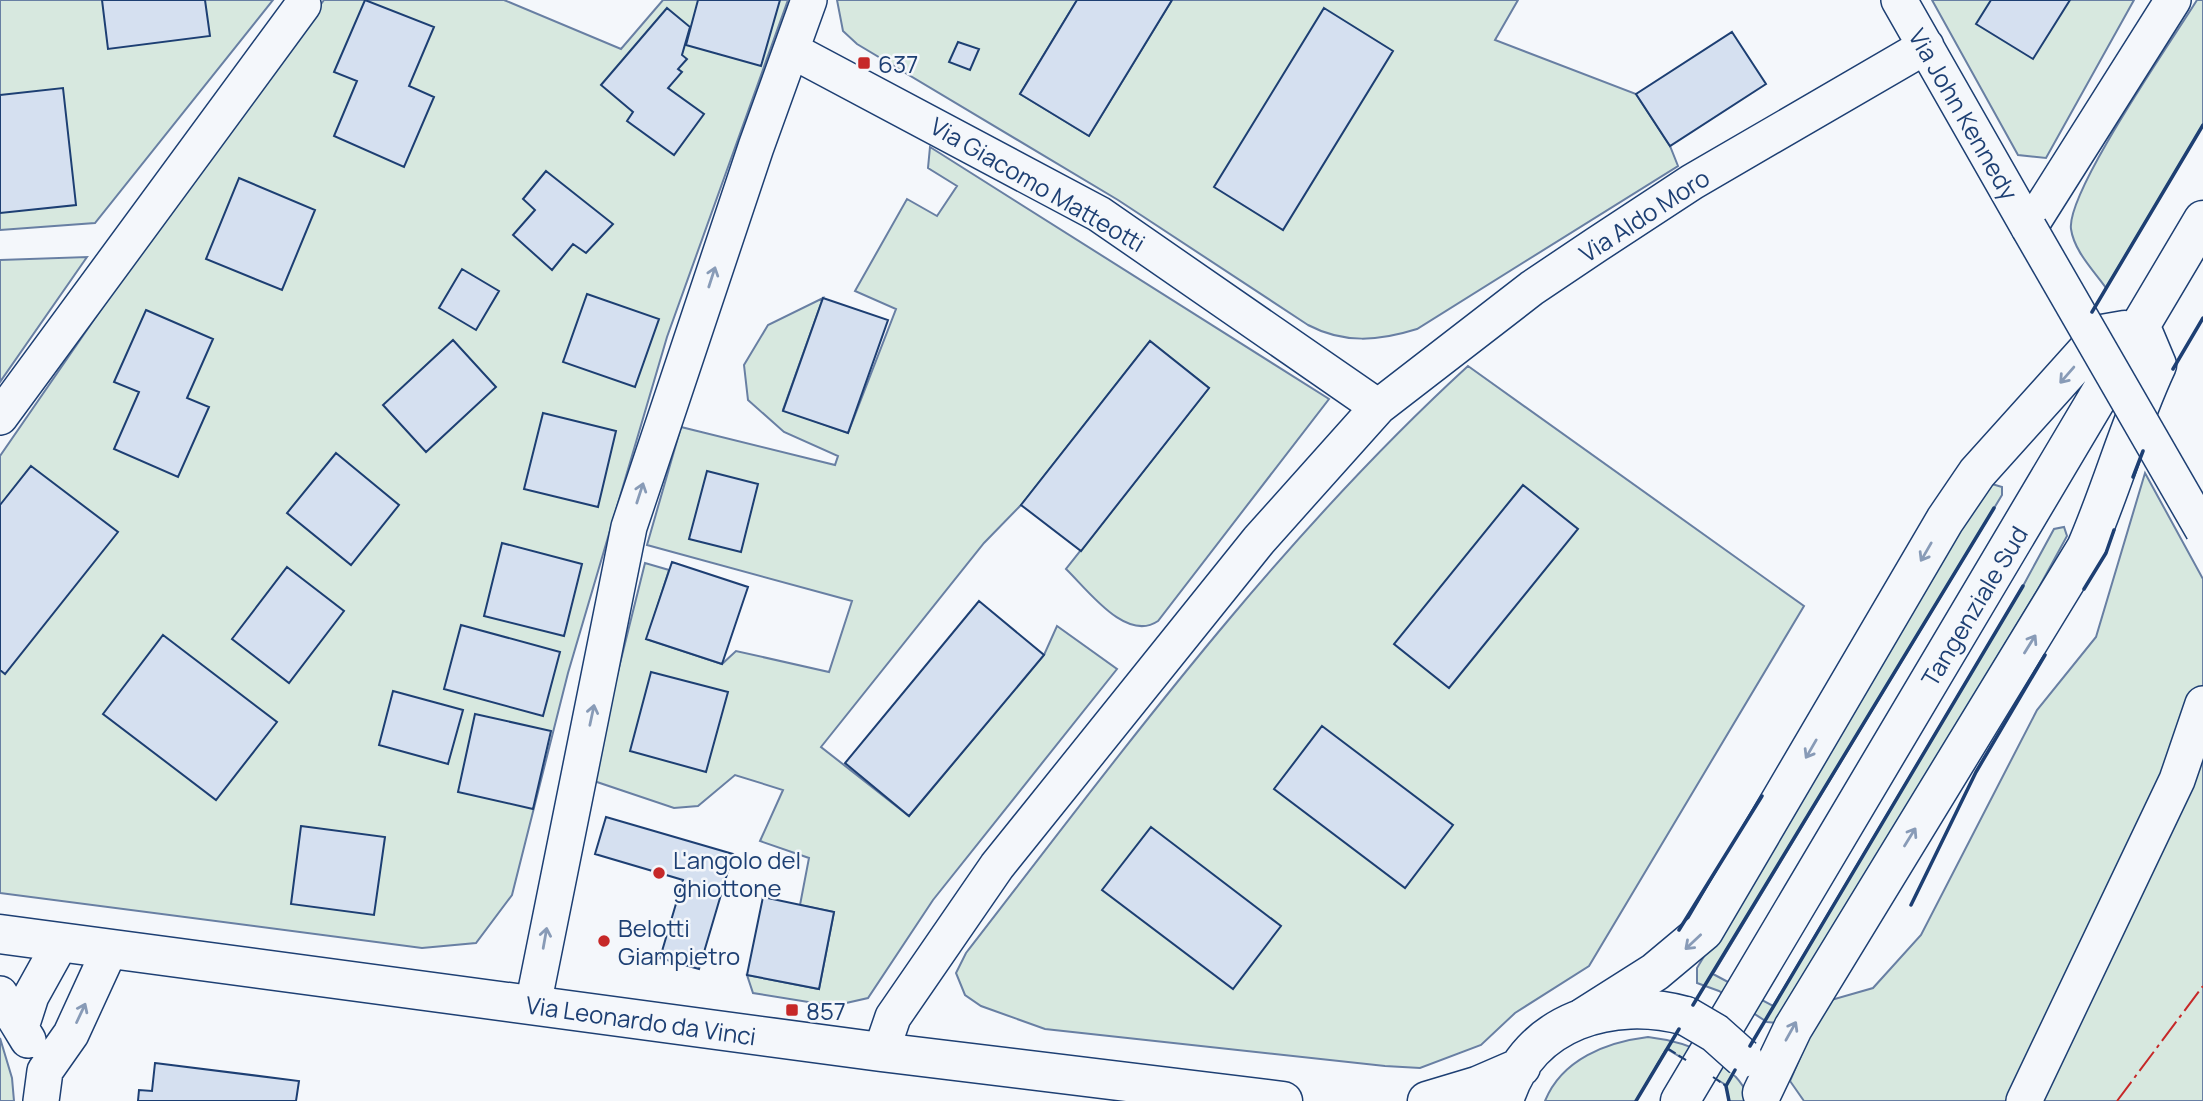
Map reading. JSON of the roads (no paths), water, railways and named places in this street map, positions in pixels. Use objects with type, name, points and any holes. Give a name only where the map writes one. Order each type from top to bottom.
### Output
[{"type":"main road","name":"Tangenziale Sud","points":[[1680,1101],[2203,220]]},
{"type":"main road","points":[[1504,1101],[1521,1067],[1536,1048],[1555,1033],[1655,972],[1704,932],[1945,520],[1977,473],[2102,334],[2141,327],[2157,365],[2128,431],[2103,509],[2085,548],[2038,631],[1807,1004],[1780,1052],[1764,1097]]},
{"type":"main road","name":"Via Leonardo da Vinci","points":[[0,934],[881,1052],[1283,1101]]},
{"type":"main road","points":[[1584,1017],[1608,1010],[1647,1008],[1686,1016],[1715,1033],[1743,1058],[1764,1097]]},
{"type":"main road","points":[[1427,1101],[1477,1086],[1521,1067]]},
{"type":"street","points":[[533,1005],[629,527],[755,146],[809,0]]},
{"type":"street","name":"Via John Kennedy","points":[[1899,0],[2203,530]]},
{"type":"street","points":[[2029,228],[2173,0]]},
{"type":"street","points":[[0,417],[303,5]]},
{"type":"street","name":"Via Aldo Moro","points":[[881,1052],[893,1017],[997,866],[1259,540],[1378,407],[1532,288],[1692,182],[1926,46]]},
{"type":"street","name":"Via Giacomo Matteotti","points":[[791,50],[1099,214],[1378,407]]},
{"type":"street","points":[[2024,1101],[2177,780],[2203,704]]},
{"type":"street","points":[[21,1027],[31,996],[61,942]]},
{"type":"street","points":[[43,1086],[71,1034],[110,949]]},
{"type":"street","points":[[0,994],[21,1027],[43,1086]]},
{"type":"place","name":"637","points":[[864,63]]},
{"type":"place","name":"L'angolo del ghiottone","points":[[659,873]]},
{"type":"place","name":"Belotti Giampietro","points":[[604,941]]},
{"type":"place","name":"857","points":[[792,1010]]}]
